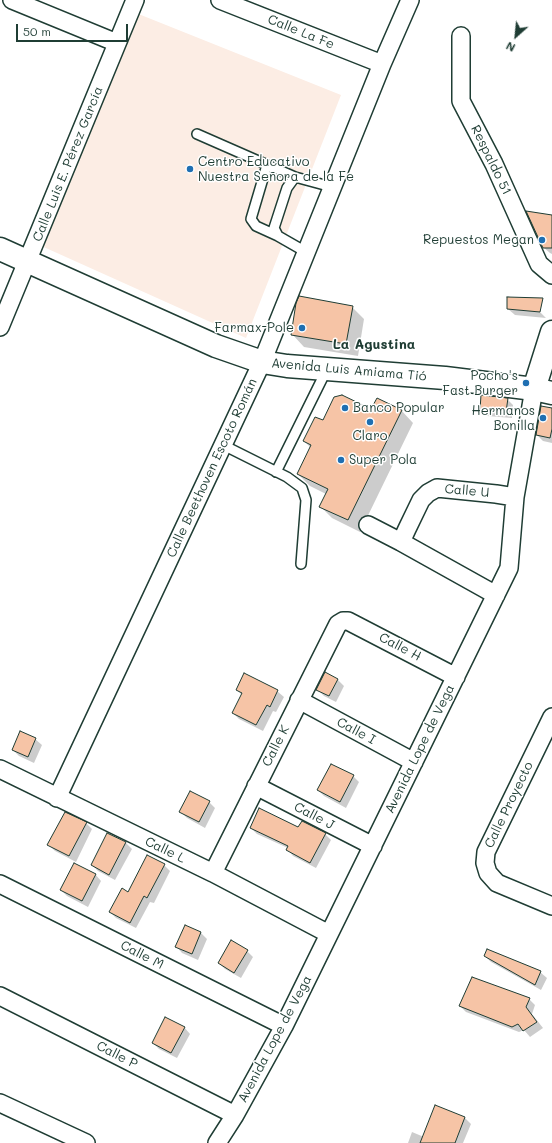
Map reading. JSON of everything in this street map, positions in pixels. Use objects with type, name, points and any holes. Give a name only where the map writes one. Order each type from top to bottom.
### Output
[{"type":"main road","name":"Avenida Luis Amiama Tió","points":[[0,249],[216,346],[262,362],[287,366],[445,378],[543,391]]},
{"type":"main road","name":"Avenida Lope de Vega","points":[[543,391],[552,332]]},
{"type":"street","points":[[12,0],[118,43]]},
{"type":"street","name":"Calle Luis E. Pérez García","points":[[0,328],[135,0]]},
{"type":"street","name":"Calle La Fe","points":[[220,0],[382,64]]},
{"type":"street","name":"Calle Beethoven Escoto Román","points":[[57,798],[262,362],[382,64],[410,0]]},
{"type":"street","name":"Respaldo 51","points":[[461,36],[461,101],[494,164],[539,264],[552,275]]},
{"type":"street","name":"Avenida Lope de Vega","points":[[217,1143],[235,1115],[284,1026],[509,568],[515,497],[543,391]]},
{"type":"street","name":"Calle U","points":[[401,542],[422,500],[428,493],[437,488],[515,497]]},
{"type":"street","points":[[368,525],[496,595]]},
{"type":"street","name":"Calle H","points":[[343,621],[348,621],[456,677]]},
{"type":"street","name":"Calle K","points":[[213,873],[338,624],[343,621]]},
{"type":"street","name":"Calle I","points":[[299,700],[414,762]]},
{"type":"street","name":"Calle Proyecto","points":[[552,717],[486,852],[485,863],[488,873],[497,883],[552,906]]},
{"type":"street","name":"Calle L","points":[[0,769],[213,873],[329,934]]},
{"type":"street","name":"Calle J","points":[[256,786],[372,846]]},
{"type":"street","name":"Calle M","points":[[0,884],[284,1026]]},
{"type":"street","name":"Calle P","points":[[0,996],[235,1115]]},
{"type":"street","points":[[0,1103],[56,1137],[86,1143]]},
{"type":"lane","points":[[197,134],[295,177],[332,188]]},
{"type":"lane","points":[[267,165],[251,219],[256,226],[278,236],[306,252]]},
{"type":"lane","points":[[278,236],[274,228],[287,188],[295,177]]},
{"type":"lane","points":[[276,472],[327,369]]},
{"type":"lane","points":[[223,445],[287,477],[302,488],[306,500],[301,564]]},
{"type":"shaded area","name":"Centro Educativo Nuestra Señora de la Fe","points":[[131,11],[341,95],[246,338],[37,244]]},
{"type":"building","points":[[526,211],[552,215],[552,248],[543,248]]},
{"type":"building","points":[[299,296],[353,306],[346,344],[291,335],[296,303]]},
{"type":"building","points":[[507,297],[543,298],[540,312],[507,309]]},
{"type":"building","name":"Super Pola","points":[[342,395],[371,409],[377,398],[402,410],[348,520],[319,507],[328,489],[297,474],[311,445],[303,441],[315,417],[323,420],[334,397]]},
{"type":"building","points":[[481,395],[508,398],[506,412],[480,410]]},
{"type":"building","name":"Hermanos Bonilla","points":[[541,406],[552,408],[552,429],[550,438],[536,435]]},
{"type":"building","points":[[325,672],[338,679],[329,696],[316,690]]},
{"type":"building","points":[[244,673],[278,690],[270,707],[267,705],[256,725],[232,713],[242,693],[236,690]]},
{"type":"building","points":[[20,731],[36,738],[28,757],[12,750]]},
{"type":"building","points":[[331,764],[354,775],[340,802],[317,790]]},
{"type":"building","points":[[190,791],[210,801],[199,822],[179,812]]},
{"type":"building","points":[[259,808],[298,827],[302,821],[326,833],[310,863],[286,850],[288,846],[250,828]]},
{"type":"building","points":[[65,812],[87,822],[69,856],[47,845]]},
{"type":"building","points":[[107,833],[126,842],[109,875],[91,865]]},
{"type":"building","points":[[147,855],[165,864],[147,898],[144,896],[130,923],[109,912],[122,888],[128,892]]},
{"type":"building","points":[[74,863],[96,874],[82,901],[60,890]]},
{"type":"building","points":[[185,925],[201,932],[192,954],[175,947]]},
{"type":"building","points":[[231,940],[248,950],[234,973],[218,963]]},
{"type":"building","points":[[487,949],[541,971],[535,985],[484,956]]},
{"type":"building","points":[[472,977],[530,998],[526,1007],[537,1022],[523,1031],[518,1024],[512,1027],[459,1006]]},
{"type":"building","points":[[165,1017],[185,1027],[171,1053],[152,1043]]},
{"type":"building","points":[[435,1105],[465,1117],[455,1143],[420,1143]]},
{"type":"place","name":"Centro Educativo Nuestra Señora de la Fe","points":[[190,169]]},
{"type":"place","name":"Repuestos Megan","points":[[542,240]]},
{"type":"place","name":"Farmax-Pole","points":[[302,328]]},
{"type":"place","name":"Pocho's Fast Burger","points":[[526,383]]},
{"type":"place","name":"Banco Popular","points":[[345,408]]},
{"type":"place","name":"Hermanos Bonilla","points":[[543,418]]},
{"type":"place","name":"Claro","points":[[370,422]]},
{"type":"place","name":"Super Pola","points":[[341,460]]},
{"type":"district","name":"La Agustina","points":[[374,345]]}]
